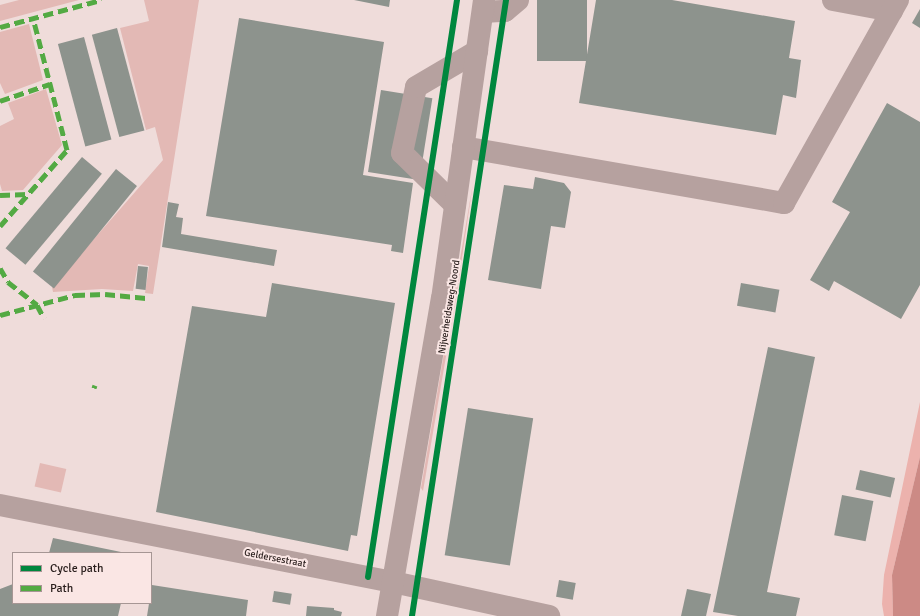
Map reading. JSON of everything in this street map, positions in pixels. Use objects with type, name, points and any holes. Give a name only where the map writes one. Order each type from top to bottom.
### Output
[{"type":"street","points":[[483,6],[504,10],[518,0]]},
{"type":"street","points":[[463,147],[784,203],[895,5],[832,0]]},
{"type":"street","name":"Nijverheidsweg-Noord","points":[[387,616],[442,299],[483,6]]},
{"type":"street","points":[[455,205],[402,154],[416,87],[477,51]]},
{"type":"street","name":"Geldersestraat","points":[[0,505],[393,582],[549,616]]},
{"type":"shaded area","points":[[19,0],[79,0],[0,21],[0,5]]},
{"type":"shaded area","points":[[144,0],[199,0],[153,294],[145,293],[149,266],[138,264],[133,291],[102,289],[53,292],[52,287],[163,160],[155,127],[146,130],[120,28],[149,21]]},
{"type":"shaded area","points":[[29,24],[43,80],[5,94],[0,83],[0,32]]},
{"type":"shaded area","points":[[46,89],[62,145],[23,190],[2,191],[0,184],[0,126],[14,119],[8,103]]},
{"type":"shaded area","points":[[473,183],[457,292],[423,491],[421,488]]},
{"type":"shaded area","points":[[920,402],[920,457],[892,575],[893,616],[884,616],[882,604],[884,575]]},
{"type":"shaded area","points":[[920,457],[920,616],[893,616],[892,575]]},
{"type":"shaded area","points":[[40,463],[66,469],[61,492],[35,486]]},
{"type":"building","points":[[354,0],[390,0],[389,7]]},
{"type":"building","points":[[537,0],[587,0],[587,61],[537,61]]},
{"type":"building","points":[[596,0],[672,0],[795,21],[789,58],[801,60],[796,98],[783,95],[776,135],[579,103]]},
{"type":"building","points":[[920,9],[920,28],[912,23]]},
{"type":"building","points":[[239,18],[384,42],[363,175],[413,183],[403,253],[391,251],[392,245],[206,216]]},
{"type":"building","points":[[117,28],[144,130],[119,137],[92,35]]},
{"type":"building","points":[[84,37],[111,139],[85,146],[58,44]]},
{"type":"building","points":[[381,90],[432,98],[419,180],[368,172]]},
{"type":"building","points":[[887,103],[920,122],[920,285],[901,319],[834,281],[829,291],[810,280],[850,212],[832,202]]},
{"type":"building","points":[[82,157],[102,174],[25,265],[6,248]]},
{"type":"building","points":[[116,169],[137,186],[54,289],[33,272]]},
{"type":"building","points":[[535,177],[564,183],[571,192],[565,228],[551,226],[541,289],[488,280],[504,185],[533,189]]},
{"type":"building","points":[[168,202],[179,204],[176,217],[183,218],[181,234],[277,250],[274,266],[162,247]]},
{"type":"building","points":[[138,266],[148,267],[146,290],[136,289]]},
{"type":"building","points":[[272,283],[395,303],[357,536],[351,535],[348,551],[156,512],[192,306],[266,317]]},
{"type":"building","points":[[741,283],[779,290],[775,312],[737,306]]},
{"type":"building","points":[[768,347],[815,357],[767,592],[800,598],[796,616],[738,616],[713,612]]},
{"type":"building","points":[[468,408],[533,418],[510,565],[445,555]]},
{"type":"building","points":[[860,470],[895,478],[891,498],[856,489]]},
{"type":"building","points":[[842,495],[873,501],[866,541],[834,535]]},
{"type":"building","points":[[53,538],[121,552],[49,552]]},
{"type":"building","points":[[559,580],[576,583],[573,600],[556,597]]},
{"type":"building","points":[[12,584],[12,604],[121,604],[118,616],[0,616],[0,589]]},
{"type":"building","points":[[152,585],[248,600],[246,616],[147,616],[149,604],[152,604]]},
{"type":"building","points":[[687,589],[711,594],[706,616],[681,616]]},
{"type":"building","points":[[274,591],[292,594],[290,605],[272,602]]},
{"type":"building","points":[[307,606],[334,608],[334,610],[342,612],[341,616],[306,616]]},
{"type":"marked path","points":[[0,27],[101,0]]},
{"type":"marked path","points":[[0,226],[67,150],[33,18]]},
{"type":"marked path","points":[[0,101],[50,84]]},
{"type":"marked path","points":[[0,195],[28,194]]},
{"type":"marked path","points":[[0,268],[8,282],[37,305],[44,318]]},
{"type":"marked path","points":[[0,315],[75,295],[105,294],[146,298]]},
{"type":"cycle path","points":[[368,577],[457,0]]},
{"type":"cycle path","points":[[412,616],[506,0]]}]
